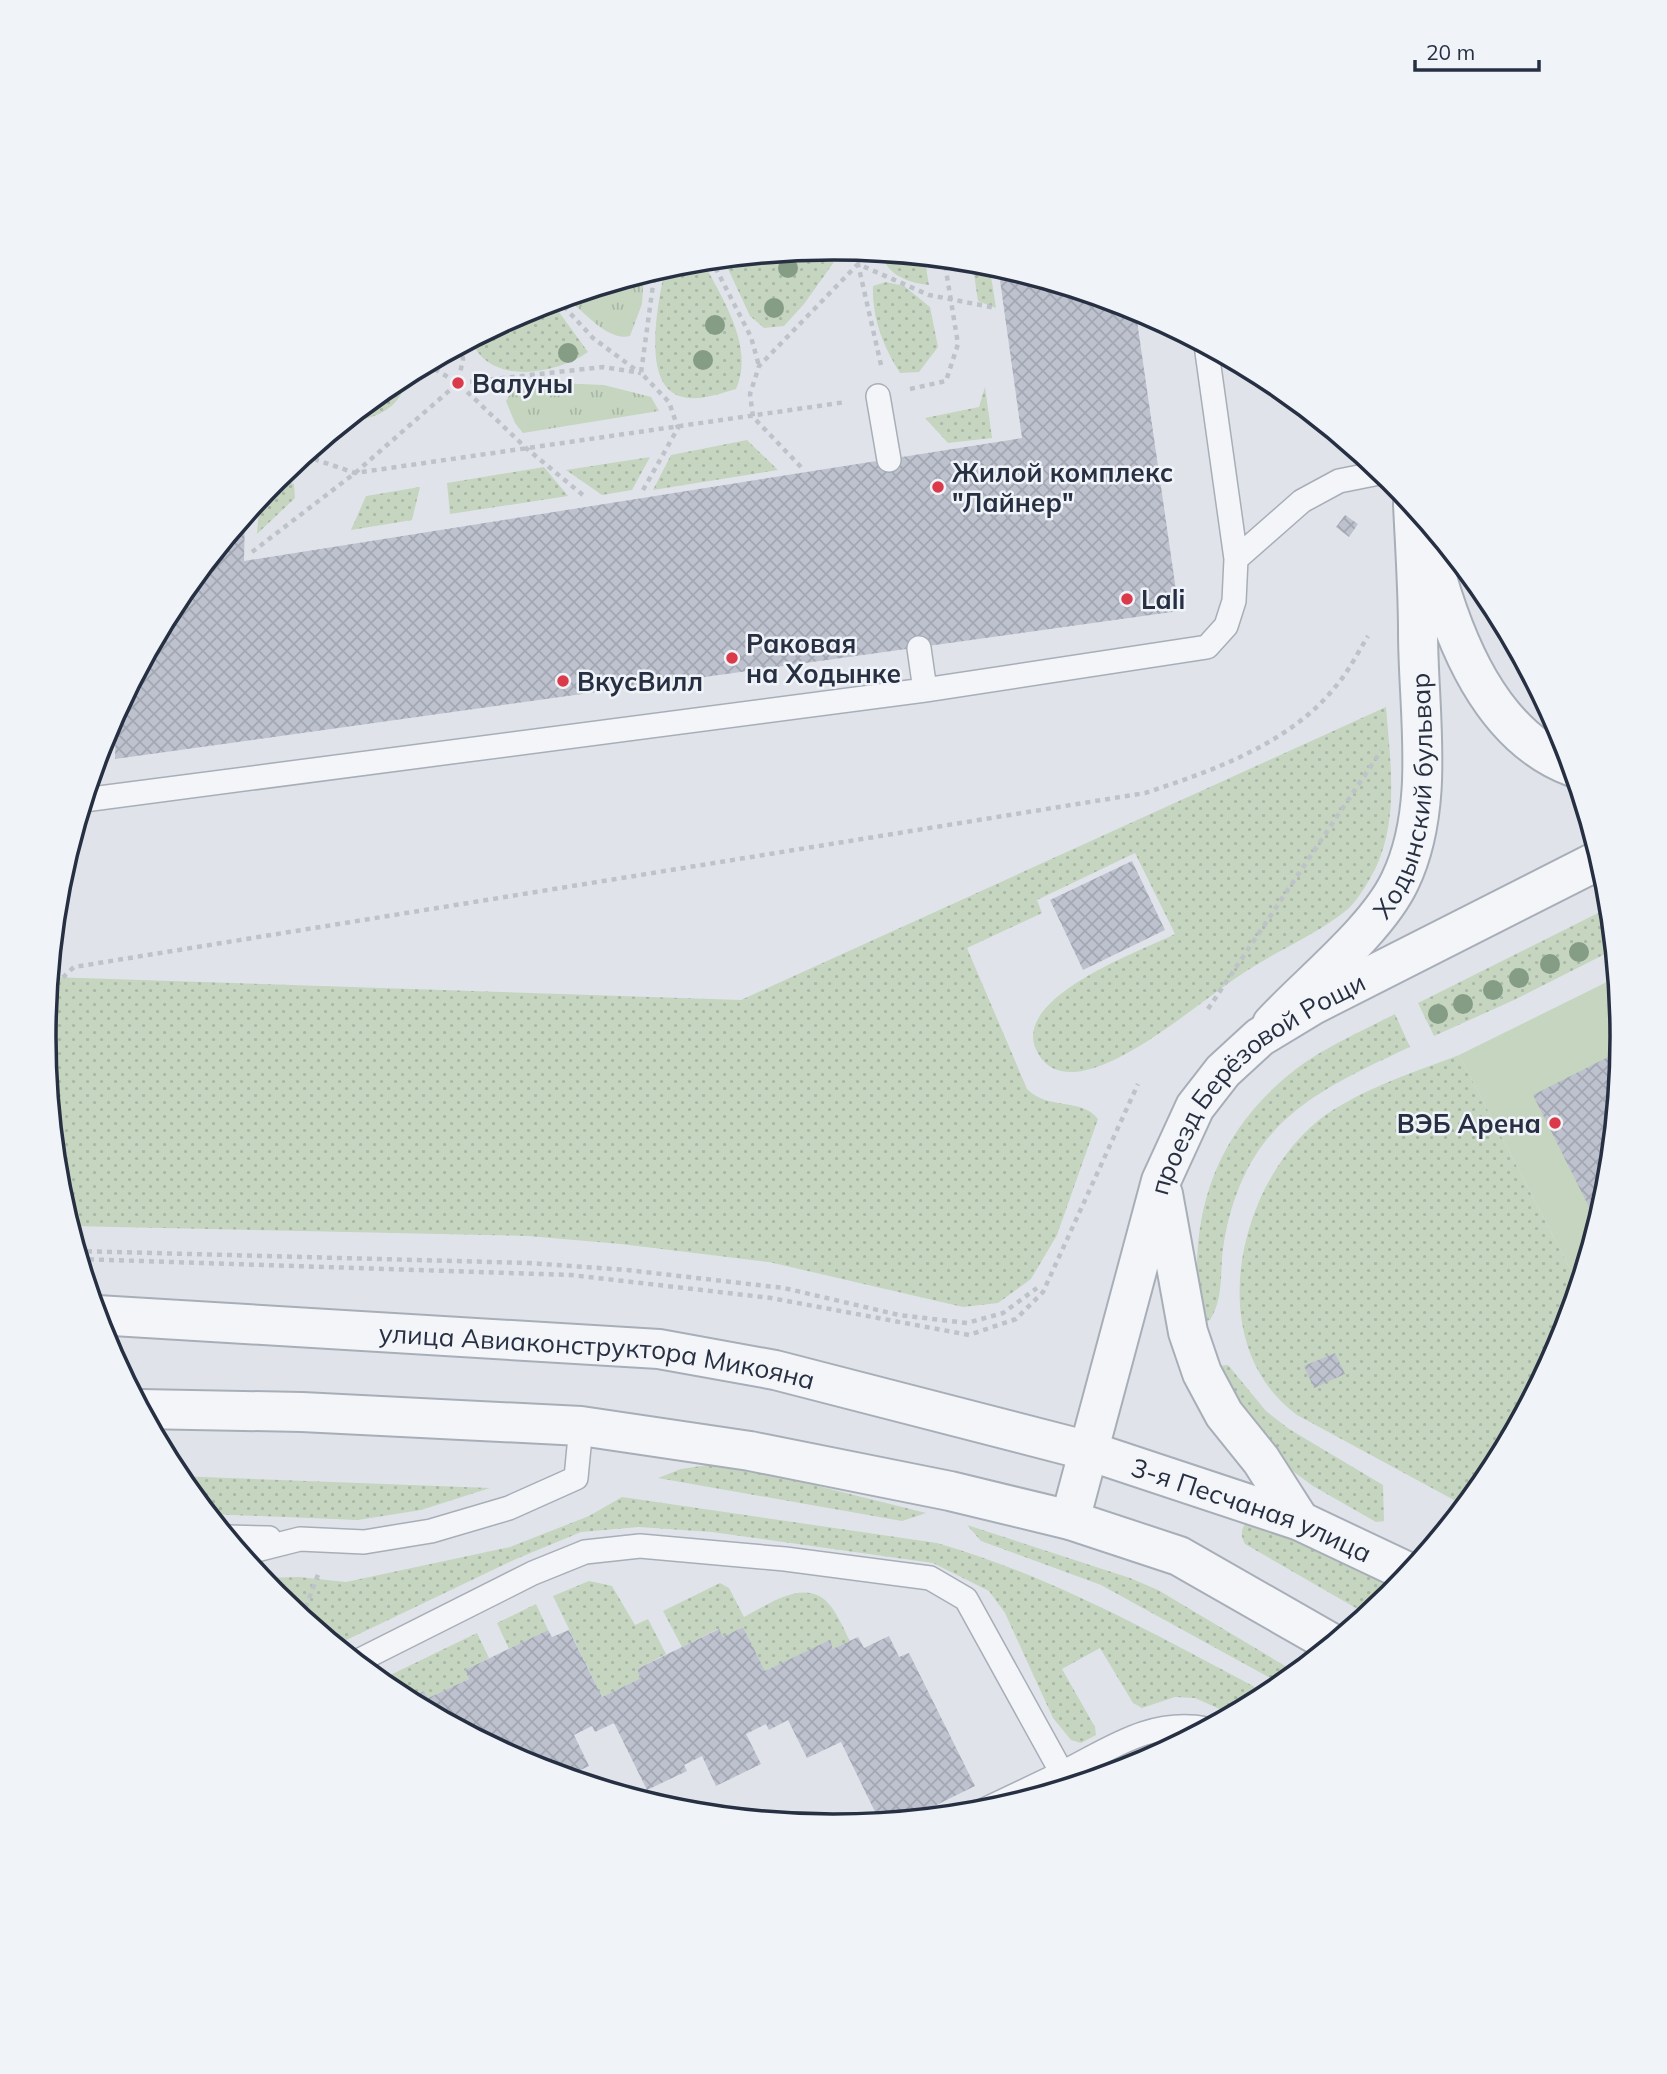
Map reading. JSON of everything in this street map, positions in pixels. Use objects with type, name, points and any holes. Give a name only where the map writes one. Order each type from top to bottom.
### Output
[{"type":"street","name":"Ходынский бульвар","points":[[1260,1037],[1366,931],[1400,881],[1416,828],[1421,778],[1421,699],[1414,519]]},
{"type":"street","name":"Ходынский бульвар","points":[[1424,531],[1446,612],[1479,684],[1520,733],[1559,758]]},
{"type":"street","name":"проезд Берёзовой Рощи","points":[[1070,1520],[1161,1181],[1195,1107],[1223,1071],[1260,1037],[1352,984],[1591,864]]},
{"type":"street","points":[[1161,1181],[1177,1283],[1188,1332],[1202,1373],[1224,1414],[1261,1460],[1300,1521]]},
{"type":"street","name":"улица Авиаконструктора Микояна","points":[[108,1316],[659,1349],[775,1370],[1089,1451]]},
{"type":"street","points":[[151,1409],[302,1412],[581,1426],[750,1451],[950,1491],[1070,1520],[1179,1556],[1324,1640]]},
{"type":"street","name":"3-я Песчаная улица","points":[[1089,1451],[1300,1521],[1400,1569]]},
{"type":"lane","points":[[93,799],[925,690],[1207,647],[1226,626],[1230,614],[1234,601],[1236,559],[1208,356]]},
{"type":"lane","points":[[878,396],[889,460]]},
{"type":"lane","points":[[1236,559],[1302,501],[1339,481],[1370,475]]},
{"type":"lane","points":[[919,648],[925,690]]},
{"type":"lane","points":[[239,1537],[364,1542],[431,1531],[509,1508],[576,1478],[581,1426]]},
{"type":"lane","points":[[250,1551],[300,1539]]},
{"type":"lane","points":[[365,1657],[533,1573],[585,1552],[640,1546],[785,1559],[930,1578],[967,1599],[1062,1773]]},
{"type":"lane","points":[[1026,1790],[1144,1732],[1181,1724],[1192,1726]]},
{"type":"path","points":[[801,467],[753,417],[750,394],[759,366],[859,261]]},
{"type":"path","points":[[858,264],[929,295],[996,308]]},
{"type":"path","points":[[858,264],[882,371],[878,396]]},
{"type":"path","points":[[316,457],[317,460],[355,472],[753,417],[878,396],[946,381],[958,345],[946,268]]},
{"type":"path","points":[[716,269],[751,337],[759,366]]},
{"type":"path","points":[[641,373],[654,281]]},
{"type":"path","points":[[565,308],[593,338],[641,373],[669,402],[678,428],[643,490]]},
{"type":"path","points":[[458,383],[462,355]]},
{"type":"path","points":[[252,552],[355,472],[458,383],[603,367],[641,373]]},
{"type":"path","points":[[436,370],[458,383],[526,448],[584,496]]},
{"type":"path","points":[[58,981],[74,967],[1145,793],[1198,776],[1253,751],[1301,719],[1336,687],[1368,636]]},
{"type":"path","points":[[1208,1009],[1387,742]]},
{"type":"path","points":[[89,1259],[570,1275],[771,1298],[969,1335],[1016,1320],[1043,1292],[1138,1084]]},
{"type":"path","points":[[86,1251],[516,1263],[627,1270],[784,1288],[900,1315],[967,1323],[1003,1313],[1037,1288]]},
{"type":"path","points":[[306,1607],[330,1541]]},
{"type":"green space","points":[[835,260],[804,304],[784,326],[764,328],[750,316],[727,267],[783,261]]},
{"type":"green space","points":[[885,261],[926,265],[929,285],[906,280],[888,267]]},
{"type":"green space","points":[[707,270],[727,306],[739,340],[741,373],[736,389],[696,398],[683,397],[669,390],[660,377],[656,359],[657,319],[663,279]]},
{"type":"green space","points":[[974,272],[991,275],[996,308],[978,301]]},
{"type":"green space","points":[[886,282],[904,286],[930,307],[938,347],[919,372],[900,373],[888,353],[873,298],[873,286]]},
{"type":"green space","points":[[643,283],[642,304],[630,336],[613,334],[574,305]]},
{"type":"green space","points":[[558,311],[588,352],[558,366],[524,372],[492,365],[476,348]]},
{"type":"green space","points":[[533,382],[604,385],[651,397],[659,411],[523,433],[515,423],[506,401],[513,389]]},
{"type":"green space","points":[[985,387],[992,438],[948,443],[925,418],[979,407]]},
{"type":"green space","points":[[403,391],[388,409],[361,420]]},
{"type":"green space","points":[[747,440],[778,470],[653,490],[671,455]]},
{"type":"green space","points":[[650,457],[632,490],[602,495],[566,470]]},
{"type":"green space","points":[[544,467],[568,496],[450,514],[447,483]]},
{"type":"green space","points":[[289,482],[294,484],[295,498],[257,534],[259,514]]},
{"type":"green space","points":[[420,487],[412,520],[351,530],[366,496]]},
{"type":"green space","points":[[1386,707],[1391,807],[1384,846],[1360,895],[1336,918],[1248,970],[1141,1045],[1096,1067],[1064,1072],[1054,1069],[1042,1060],[1033,1035],[1040,1015],[1057,997],[1108,965],[1175,934],[1135,853],[1037,900],[1042,913],[967,948],[1027,1089],[1045,1100],[1083,1108],[1098,1119],[1057,1235],[1031,1279],[998,1303],[963,1307],[769,1262],[528,1236],[79,1226],[63,1138],[58,1088],[56,1037],[59,977],[741,1000]]},
{"type":"green space","points":[[1600,912],[1606,954],[1514,1000],[1434,1036],[1418,1003]]},
{"type":"green space","name":"ВЭБ Арена","points":[[1609,981],[1611,1037],[1604,1138],[1596,1189],[1574,1275],[1459,1055]]},
{"type":"green space","points":[[1395,1014],[1410,1047],[1342,1080],[1313,1098],[1288,1118],[1266,1141],[1248,1168],[1234,1202],[1224,1242],[1221,1282],[1215,1311],[1210,1320],[1201,1322],[1197,1285],[1202,1215],[1211,1182],[1225,1151],[1267,1094],[1296,1069],[1331,1046]]},
{"type":"green space","points":[[1459,1055],[1574,1275],[1552,1335],[1531,1381],[1507,1426],[1456,1501],[1297,1415],[1267,1384],[1248,1346],[1240,1305],[1242,1261],[1253,1218],[1271,1177],[1296,1142],[1327,1114],[1342,1104]]},
{"type":"green space","points":[[1228,1365],[1266,1411],[1289,1429],[1383,1485],[1384,1521],[1376,1522],[1313,1486],[1267,1452],[1218,1366]]},
{"type":"green space","points":[[708,1465],[758,1471],[926,1513],[902,1521],[658,1478],[681,1469]]},
{"type":"green space","points":[[193,1477],[490,1488],[421,1510],[358,1520],[221,1515]]},
{"type":"green space","points":[[622,1497],[937,1543],[1024,1573],[1066,1591],[1257,1688],[1222,1710],[1195,1698],[1175,1697],[1142,1708],[1133,1703],[1100,1648],[1062,1669],[1095,1727],[1096,1735],[1081,1743],[1071,1740],[1053,1718],[1005,1613],[989,1591],[933,1563],[712,1532],[639,1527],[581,1532],[516,1559],[344,1641],[275,1578],[346,1582],[510,1547],[589,1516]]},
{"type":"green space","points":[[1255,1520],[1390,1580],[1359,1610],[1245,1544],[1242,1535],[1247,1521]]},
{"type":"green space","points":[[967,1525],[1130,1578],[1158,1590],[1288,1667],[1271,1679],[1101,1585],[981,1541]]},
{"type":"green space","points":[[589,1581],[612,1586],[635,1625],[648,1619],[666,1654],[637,1669],[641,1678],[602,1697],[553,1596]]},
{"type":"green space","points":[[720,1583],[729,1588],[744,1617],[785,1596],[796,1593],[818,1595],[834,1610],[850,1641],[833,1649],[830,1641],[765,1671],[743,1627],[723,1637],[718,1629],[682,1647],[663,1611]]},
{"type":"green space","points":[[536,1604],[548,1630],[509,1649],[497,1623]]},
{"type":"green space","points":[[477,1633],[489,1658],[465,1670],[469,1679],[428,1698],[424,1691],[419,1694],[390,1675]]},
{"type":"building","name":"Жилой комплекс \"Лайнер\"","points":[[1000,278],[1083,301],[1137,322],[1179,611],[115,759],[115,738],[160,648],[187,605],[245,529],[244,561],[1022,438]]},
{"type":"building","points":[[1345,515],[1358,524],[1349,537],[1336,527]]},
{"type":"building","points":[[1132,861],[1165,930],[1083,970],[1050,900]]},
{"type":"building","points":[[1610,1056],[1604,1138],[1591,1211],[1533,1095]]},
{"type":"building","points":[[1335,1353],[1345,1374],[1314,1388],[1304,1366]]},
{"type":"building","points":[[743,1627],[765,1671],[830,1640],[833,1649],[858,1637],[864,1648],[889,1636],[899,1657],[909,1653],[975,1786],[929,1809],[876,1813],[841,1742],[807,1758],[788,1720],[769,1730],[766,1724],[746,1734],[761,1764],[716,1786],[702,1756],[684,1765],[687,1771],[647,1790],[614,1723],[595,1732],[592,1726],[574,1735],[589,1766],[579,1771],[490,1734],[419,1694],[424,1691],[428,1698],[469,1679],[465,1670],[548,1630],[552,1637],[569,1630],[602,1697],[641,1678],[637,1669],[719,1629],[723,1637]]},
{"type":"place","name":"Валуны","points":[[458,383]]},
{"type":"place","name":"Жилой комплекс \"Лайнер\"","points":[[938,487]]},
{"type":"place","name":"Lali","points":[[1127,599]]},
{"type":"place","name":"Раковая на Ходынке","points":[[732,658]]},
{"type":"place","name":"ВкусВилл","points":[[563,681]]},
{"type":"place","name":"ВЭБ Арена","points":[[1555,1123]]}]
